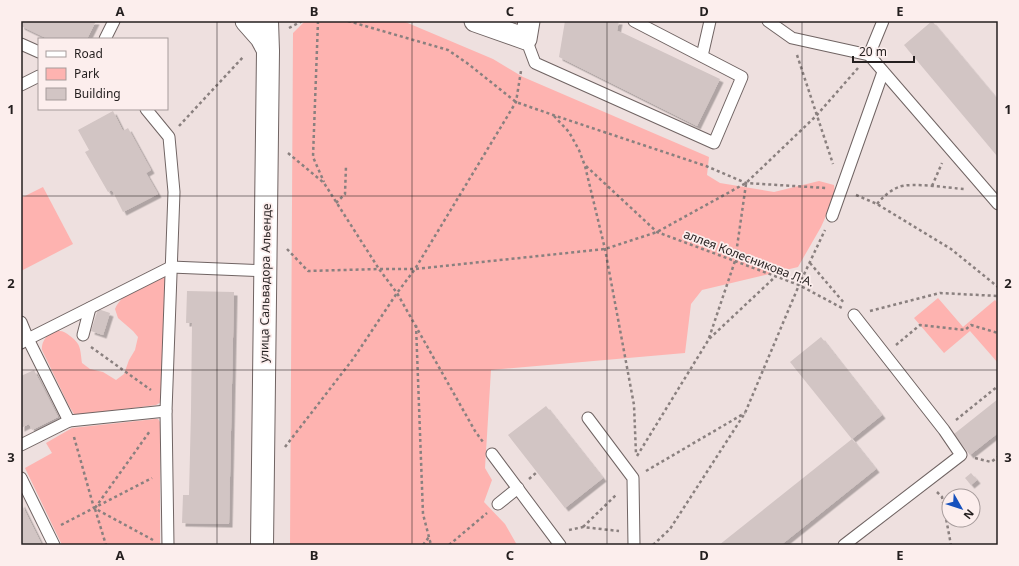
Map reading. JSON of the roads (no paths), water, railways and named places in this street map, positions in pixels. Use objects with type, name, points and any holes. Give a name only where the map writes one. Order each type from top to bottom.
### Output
[{"type":"street","points":[[246,21],[261,38],[268,51]]},
{"type":"street","name":"улица Сальвадора Альенде","points":[[262,545],[268,51],[266,21]]},
{"type":"street","points":[[475,21],[528,30]]},
{"type":"lane","points":[[106,38],[114,21]]},
{"type":"lane","points":[[528,30],[535,63],[714,144],[742,77],[634,21]]},
{"type":"lane","points":[[702,56],[710,21]]},
{"type":"lane","points":[[768,21],[792,38],[869,56],[998,204]]},
{"type":"lane","points":[[869,56],[883,21]]},
{"type":"lane","points":[[21,44],[38,52]]},
{"type":"lane","points":[[832,216],[883,72]]},
{"type":"lane","points":[[21,85],[38,76]]},
{"type":"lane","points":[[147,110],[169,137],[174,192],[166,406],[168,545]]},
{"type":"lane","points":[[25,341],[171,267],[265,271]]},
{"type":"lane","points":[[83,335],[90,308]]},
{"type":"lane","points":[[844,545],[961,455],[944,430],[854,315]]},
{"type":"lane","points":[[21,322],[25,341],[69,421]]},
{"type":"lane","points":[[21,445],[69,421],[166,406]]},
{"type":"lane","points":[[588,418],[633,478],[634,545]]},
{"type":"lane","points":[[492,454],[560,545]]},
{"type":"lane","points":[[21,478],[54,545]]},
{"type":"lane","points":[[498,504],[518,488]]}]
